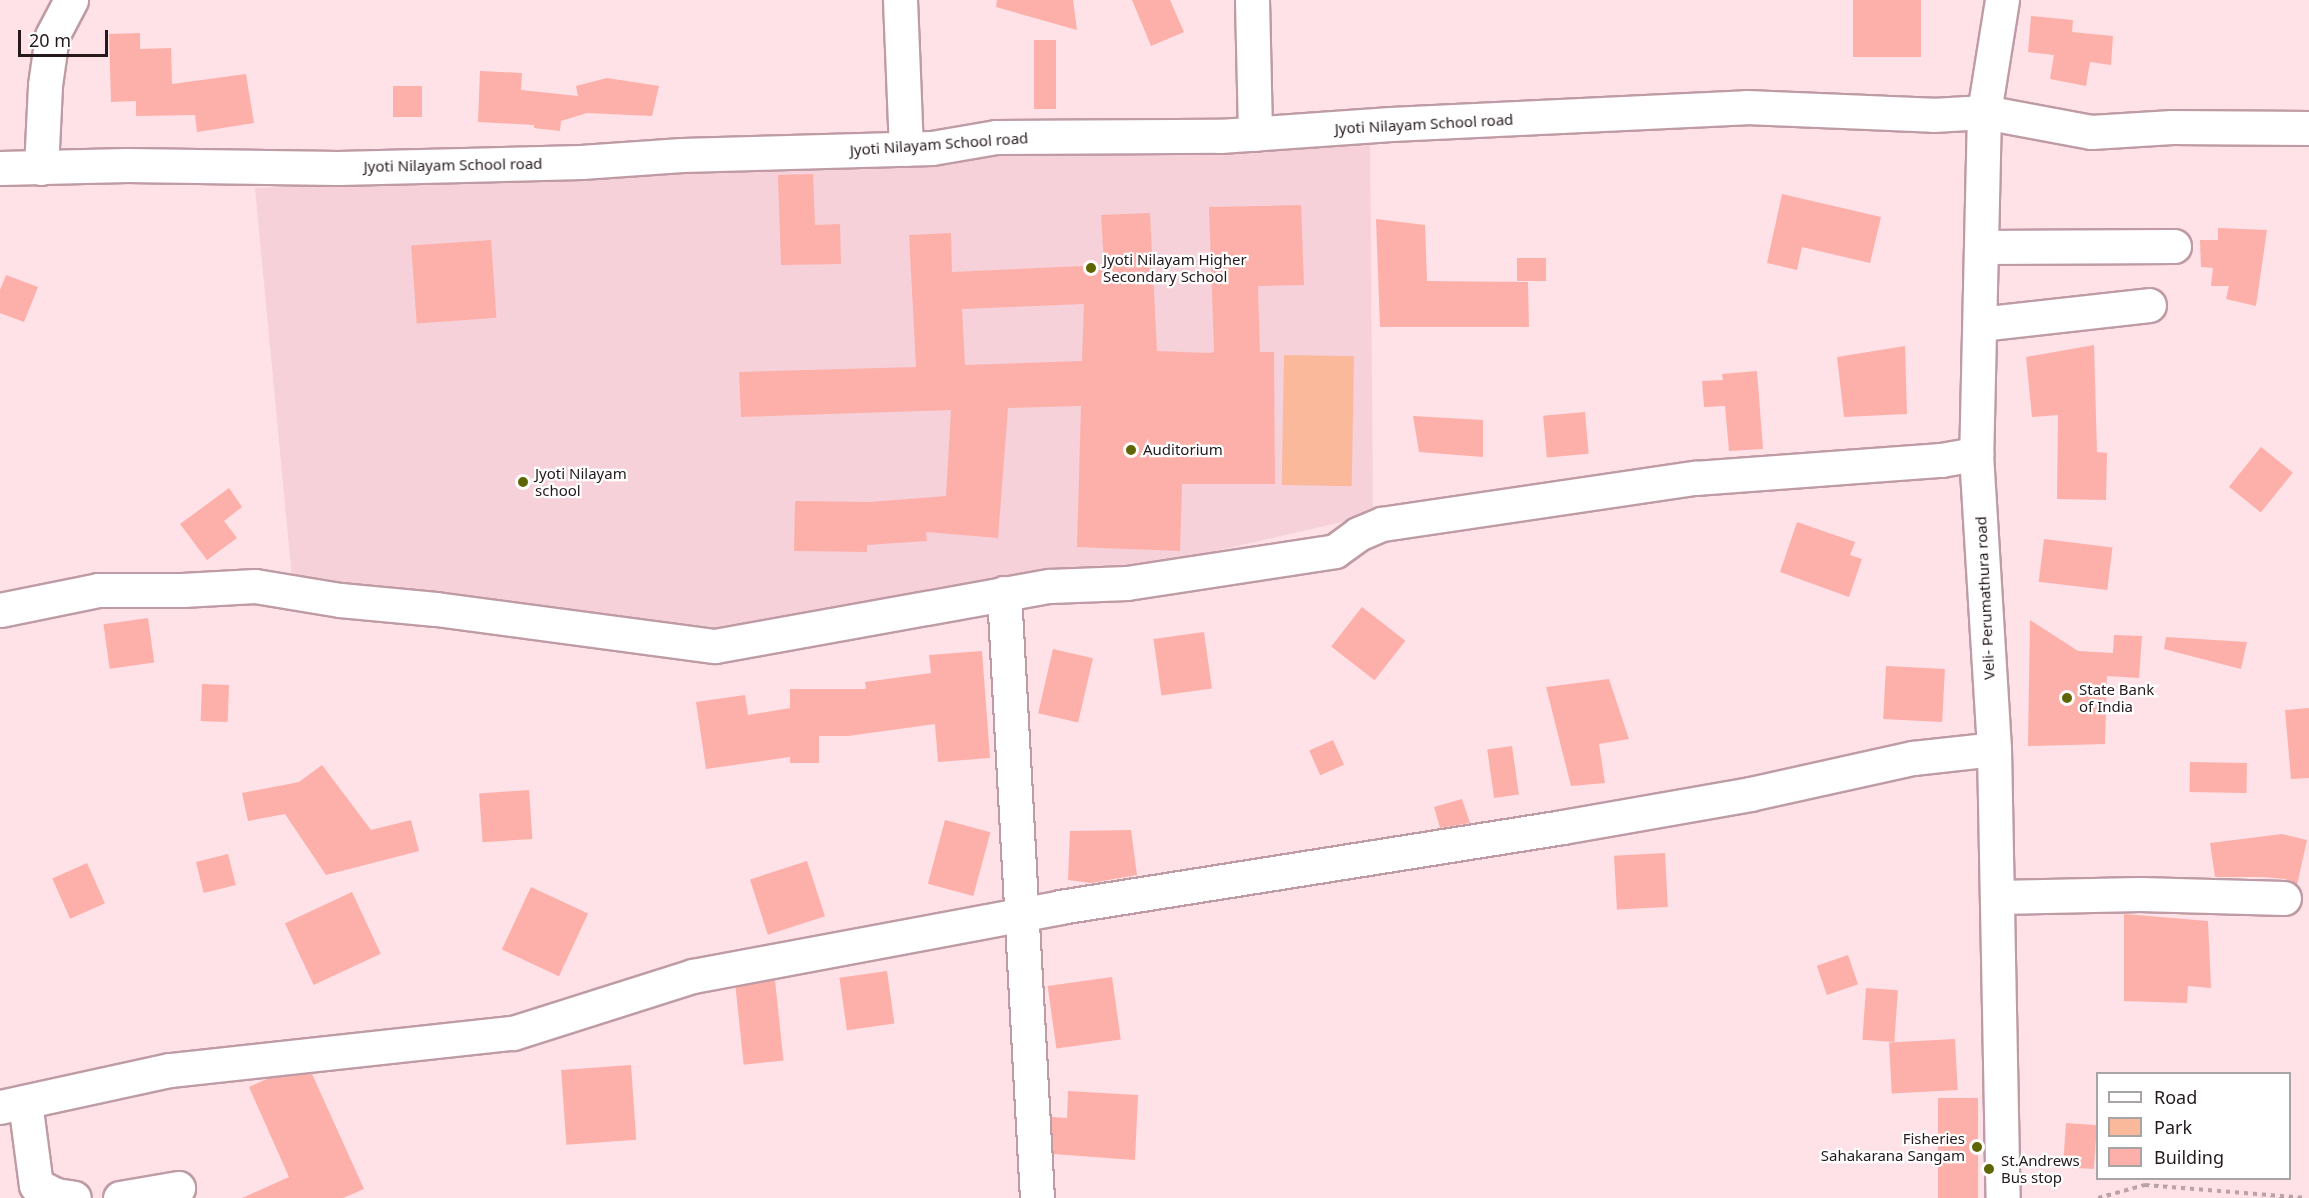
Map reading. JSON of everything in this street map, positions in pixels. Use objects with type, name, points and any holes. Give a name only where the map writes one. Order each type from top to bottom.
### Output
[{"type":"street","points":[[41,168],[45,85],[52,36],[71,0]]},
{"type":"street","points":[[900,0],[906,148]]},
{"type":"street","points":[[1252,0],[1255,134]]},
{"type":"street","name":"Veli- Perumathura road","points":[[2002,0],[1984,112],[1976,454],[1994,749],[2003,1198]]},
{"type":"street","name":"Jyoti Nilayam School road","points":[[0,168],[127,165],[338,168],[581,162],[682,155],[932,148],[996,138],[1255,134],[1391,124],[1746,107],[1933,115],[1984,112],[2091,132],[2172,127],[2309,128]]},
{"type":"street","points":[[1981,247],[2174,246]]},
{"type":"street","points":[[1980,324],[2149,304]]},
{"type":"street","points":[[0,610],[98,590],[182,590],[255,586],[340,600],[436,609],[715,646],[1004,593],[1050,586],[1127,583],[1335,551],[1358,534],[1382,524],[1695,478],[1941,460],[1976,454]]},
{"type":"street","points":[[1004,593],[1037,1198]]},
{"type":"street","points":[[74,1198],[56,1195],[36,1185],[13,1105],[170,1070],[513,1033],[693,976],[1021,914],[1563,827],[1750,794],[1913,758],[1994,749]]},
{"type":"street","points":[[1997,897],[2140,894],[2284,898]]},
{"type":"street","points":[[120,1198],[178,1188]]},
{"type":"path","points":[[2098,1198],[2145,1185],[2306,1198]]},
{"type":"shaded area","points":[[1370,139],[1373,515],[1198,555],[702,631],[292,578],[255,188]]},
{"type":"green space","points":[[1284,355],[1354,356],[1352,486],[1282,485]]},
{"type":"building","points":[[997,0],[1073,0],[1077,30],[996,7]]},
{"type":"building","points":[[1132,0],[1170,0],[1184,32],[1151,46]]},
{"type":"building","points":[[1853,0],[1921,0],[1921,57],[1853,57]]},
{"type":"building","points":[[2031,16],[2073,20],[2072,32],[2113,36],[2111,65],[2090,62],[2086,86],[2050,79],[2054,55],[2028,52]]},
{"type":"building","points":[[140,33],[140,49],[171,48],[172,84],[246,74],[254,123],[197,132],[195,115],[136,116],[136,101],[111,102],[109,34]]},
{"type":"building","points":[[1034,40],[1056,40],[1056,109],[1034,109]]},
{"type":"building","points":[[480,71],[522,73],[521,90],[578,96],[576,86],[607,78],[659,86],[652,116],[587,113],[561,121],[560,131],[534,128],[534,125],[478,122]]},
{"type":"building","points":[[393,86],[422,86],[422,117],[393,117]]},
{"type":"building","points":[[813,174],[815,225],[840,224],[841,264],[781,265],[778,175]]},
{"type":"building","points":[[1782,194],[1881,217],[1870,263],[1802,247],[1797,270],[1767,263]]},
{"type":"building","points":[[1301,205],[1304,285],[1258,286],[1260,352],[1274,352],[1275,484],[1182,484],[1180,551],[1077,547],[1081,406],[1008,408],[998,538],[926,532],[927,541],[867,545],[867,552],[794,551],[795,501],[869,502],[946,496],[951,410],[741,417],[739,372],[916,367],[909,235],[951,233],[952,272],[1104,265],[1101,215],[1150,213],[1157,351],[1214,352],[1209,207]],"holes":[[[1084,304],[1082,361],[965,365],[962,309]]]},
{"type":"building","points":[[1376,219],[1425,225],[1427,281],[1528,282],[1529,327],[1380,327]]},
{"type":"building","points":[[2218,228],[2267,230],[2256,306],[2226,299],[2229,286],[2211,286],[2213,268],[2201,267],[2200,240],[2218,240]]},
{"type":"building","points":[[491,240],[496,318],[417,323],[411,246]]},
{"type":"building","points":[[1517,258],[1546,258],[1546,281],[1517,281]]},
{"type":"building","points":[[6,275],[38,287],[24,322],[0,313],[0,290]]},
{"type":"building","points":[[2094,345],[2097,452],[2107,453],[2106,500],[2057,499],[2058,415],[2032,417],[2026,357]]},
{"type":"building","points":[[1905,346],[1907,414],[1844,417],[1837,357]]},
{"type":"building","points":[[1757,371],[1763,449],[1729,451],[1725,406],[1704,407],[1702,381],[1723,380],[1722,374]]},
{"type":"building","points":[[1585,412],[1589,454],[1547,458],[1543,416]]},
{"type":"building","points":[[1413,416],[1483,420],[1483,457],[1419,452]]},
{"type":"building","points":[[2261,447],[2293,473],[2261,512],[2229,487]]},
{"type":"building","points":[[229,488],[242,507],[224,521],[237,538],[207,560],[180,524]]},
{"type":"building","points":[[1797,522],[1855,542],[1850,555],[1862,559],[1849,597],[1780,572]]},
{"type":"building","points":[[2044,539],[2112,547],[2107,590],[2039,582]]},
{"type":"building","points":[[1362,607],[1405,641],[1375,680],[1331,646]]},
{"type":"building","points":[[148,618],[154,663],[110,669],[103,624]]},
{"type":"building","name":"State Bank of India","points":[[2030,620],[2078,651],[2113,653],[2114,635],[2142,636],[2139,678],[2107,676],[2105,744],[2028,746]]},
{"type":"building","points":[[1204,632],[1212,688],[1161,696],[1153,639]]},
{"type":"building","points":[[2166,637],[2247,642],[2241,669],[2164,649]]},
{"type":"building","points":[[1053,649],[1093,658],[1078,723],[1038,713]]},
{"type":"building","points":[[982,651],[990,758],[938,762],[935,724],[848,736],[819,736],[819,763],[790,763],[790,757],[706,769],[696,702],[745,695],[748,715],[790,708],[790,689],[866,689],[865,682],[931,673],[929,655]]},
{"type":"building","points":[[1886,666],[1945,669],[1942,722],[1883,719]]},
{"type":"building","points":[[1609,679],[1629,739],[1599,744],[1605,783],[1571,786],[1546,687]]},
{"type":"building","points":[[202,684],[229,685],[228,722],[201,721]]},
{"type":"building","points":[[2309,708],[2309,778],[2291,779],[2285,710]]},
{"type":"building","points":[[1333,740],[1344,765],[1320,775],[1309,751]]},
{"type":"building","points":[[1512,746],[1519,795],[1494,798],[1487,749]]},
{"type":"building","points":[[2190,762],[2247,763],[2246,793],[2189,792]]},
{"type":"building","points":[[322,765],[371,830],[411,820],[419,851],[326,875],[285,814],[248,821],[242,793],[299,782]]},
{"type":"building","points":[[529,790],[532,839],[483,842],[479,793]]},
{"type":"building","points":[[1462,799],[1470,823],[1440,828],[1434,807]]},
{"type":"building","points":[[945,820],[990,832],[973,896],[928,884]]},
{"type":"building","points":[[1131,830],[1137,875],[1091,883],[1068,880],[1070,831]]},
{"type":"building","points":[[2282,834],[2307,840],[2297,885],[2285,879],[2215,877],[2210,843]]},
{"type":"building","points":[[1665,853],[1668,907],[1617,910],[1614,856]]},
{"type":"building","points":[[228,854],[236,885],[204,893],[196,862]]},
{"type":"building","points":[[807,861],[825,916],[768,935],[750,880]]},
{"type":"building","points":[[87,863],[105,903],[70,919],[52,878]]},
{"type":"building","points":[[531,887],[588,914],[559,976],[502,950]]},
{"type":"building","points":[[352,892],[381,954],[314,985],[285,923]]},
{"type":"building","points":[[2124,914],[2208,921],[2211,988],[2188,986],[2187,1003],[2124,1001]]},
{"type":"building","points":[[1848,955],[1858,984],[1827,995],[1817,966]]},
{"type":"building","points":[[887,971],[894,1023],[847,1030],[839,978]]},
{"type":"building","points":[[1112,977],[1121,1039],[1056,1048],[1048,986]]},
{"type":"building","points":[[775,980],[783,1061],[744,1065],[735,984]]},
{"type":"building","points":[[1866,988],[1898,990],[1894,1042],[1862,1040]]},
{"type":"building","points":[[1955,1039],[1958,1090],[1892,1093],[1889,1042]]},
{"type":"building","points":[[631,1065],[636,1140],[566,1145],[561,1070]]},
{"type":"building","points":[[312,1074],[364,1189],[343,1198],[242,1198],[289,1177],[249,1087],[269,1078]]},
{"type":"building","points":[[1068,1091],[1138,1095],[1135,1160],[1053,1154],[1051,1117],[1067,1118]]},
{"type":"building","points":[[1938,1098],[1978,1098],[1978,1198],[1938,1198]]},
{"type":"building","points":[[2066,1123],[2096,1125],[2094,1169],[2063,1167]]},
{"type":"place","name":"Jyoti Nilayam Higher Secondary School","points":[[1091,268]]},
{"type":"place","name":"Auditorium","points":[[1131,450]]},
{"type":"place","name":"Jyoti Nilayam school","points":[[523,482]]},
{"type":"place","name":"State Bank of India","points":[[2067,698]]},
{"type":"place","name":"Fisheries Sahakarana Sangam","points":[[1977,1147]]},
{"type":"place","name":"St.Andrews Bus stop","points":[[1989,1169]]}]
